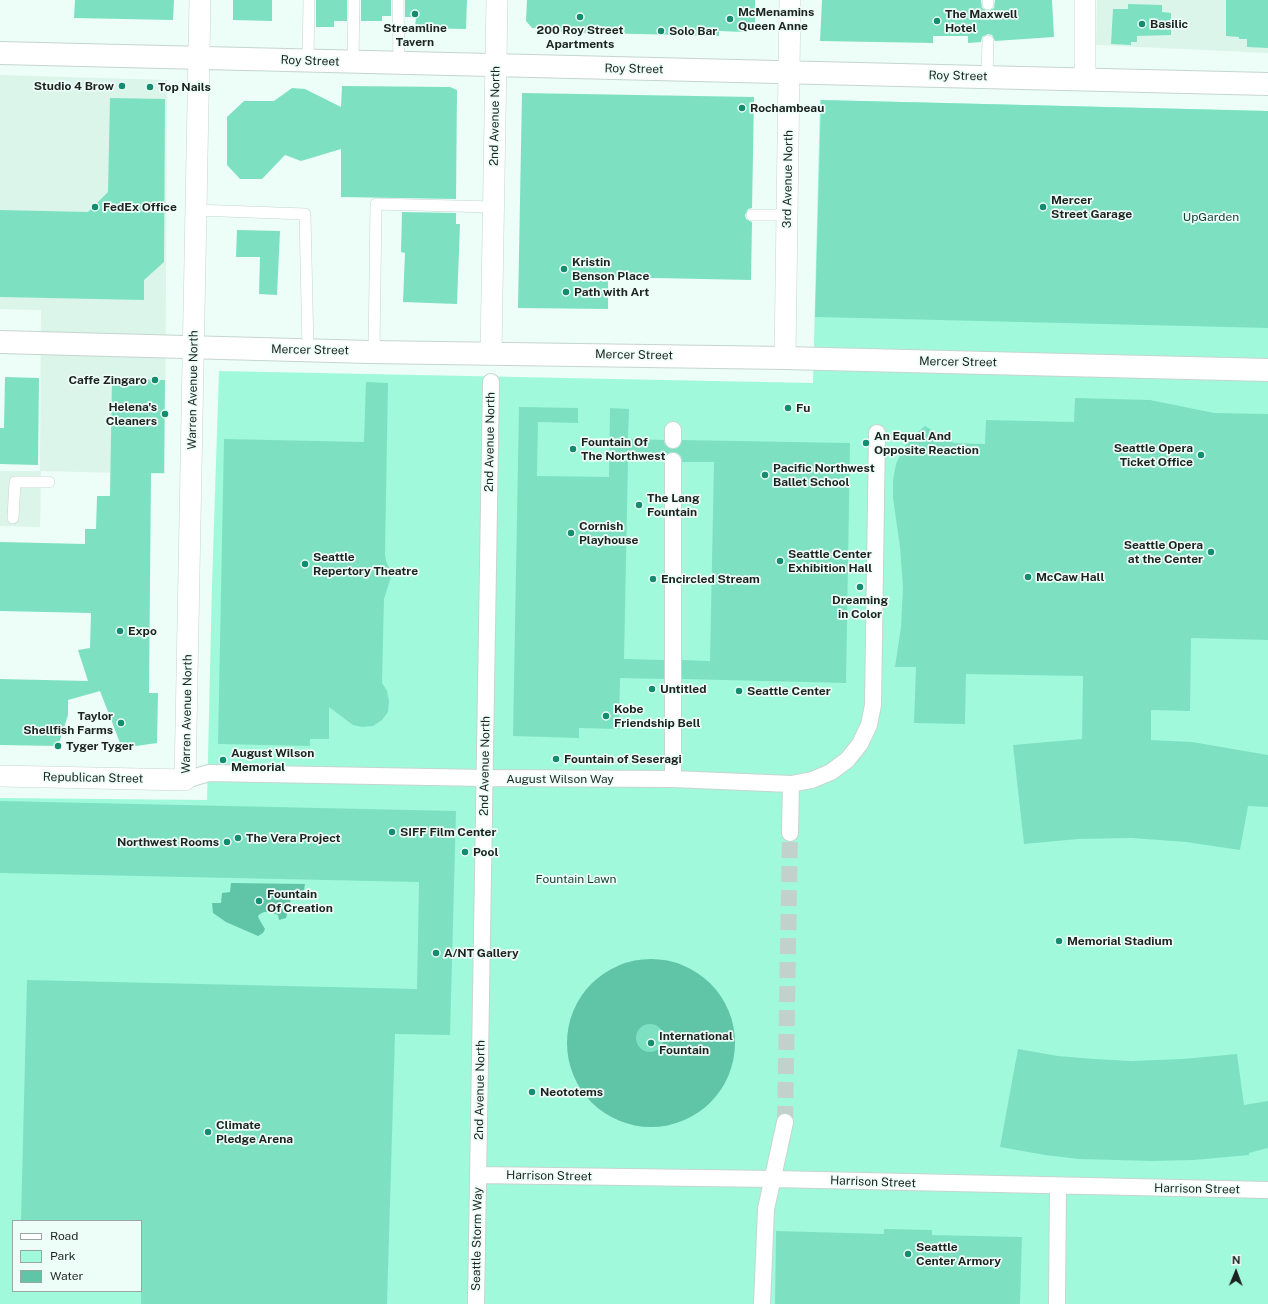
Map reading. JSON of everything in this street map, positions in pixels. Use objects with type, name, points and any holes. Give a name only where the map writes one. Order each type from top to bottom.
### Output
[{"type":"street","name":"Warren Avenue North","points":[[185,780],[200,0]]},
{"type":"street","name":"2nd Avenue North","points":[[491,353],[497,0]]},
{"type":"street","name":"3rd Avenue North","points":[[785,358],[790,0]]},
{"type":"street","points":[[1085,0],[1085,79]]},
{"type":"street","name":"Roy Street","points":[[0,53],[1268,84]]},
{"type":"street","name":"Mercer Street","points":[[0,342],[374,352],[785,358],[1268,370]]},
{"type":"street","name":"2nd Avenue North","points":[[478,1175],[491,382]]},
{"type":"street","name":"August Wilson Way","points":[[185,780],[209,773],[485,778],[673,779],[791,784],[812,780],[831,772],[847,760],[860,744],[869,725],[873,705],[877,433]]},
{"type":"street","points":[[673,462],[673,779]]},
{"type":"street","name":"Republican Street","points":[[0,776],[185,780]]},
{"type":"street","points":[[790,833],[791,784]]},
{"type":"street","points":[[762,1304],[766,1209],[785,1122]]},
{"type":"street","name":"Harrison Street","points":[[478,1175],[773,1179],[1268,1190]]},
{"type":"street","name":"Seattle Storm Way","points":[[476,1304],[478,1175]]},
{"type":"street","points":[[1057,1304],[1058,1186]]},
{"type":"lane","points":[[308,60],[309,0]]},
{"type":"lane","points":[[353,62],[354,0]]},
{"type":"lane","points":[[398,0],[399,63]]},
{"type":"lane","points":[[987,77],[988,41]]},
{"type":"lane","points":[[374,352],[376,204],[494,207]]},
{"type":"lane","points":[[196,210],[305,214],[308,350]]},
{"type":"lane","points":[[752,215],[787,215]]},
{"type":"lane","points":[[13,518],[15,482],[49,482]]},
{"type":"shaded area","points":[[1097,0],[1268,0],[1268,53],[1096,45]]},
{"type":"shaded area","points":[[0,75],[167,80],[165,474],[41,471],[40,527],[0,526],[0,471],[40,471],[41,310],[0,309]]},
{"type":"green space","name":"Seattle Center","points":[[820,100],[1268,111],[1268,1304],[0,1304],[0,798],[207,800],[219,371],[813,383]]},
{"type":"water","points":[[231,883],[305,884],[303,896],[291,899],[286,918],[279,920],[278,915],[270,912],[264,912],[258,916],[265,929],[263,933],[258,936],[226,922],[213,913],[212,903],[221,903],[222,893],[230,892]]},
{"type":"water","name":"International Fountain","points":[[643,959],[659,959],[676,962],[683,965],[698,973],[711,983],[721,996],[732,1018],[735,1043],[732,1068],[721,1090],[711,1103],[698,1113],[676,1124],[659,1127],[643,1127],[626,1124],[611,1117],[597,1108],[586,1097],[570,1068],[567,1051],[567,1035],[570,1018],[577,1003],[586,989],[597,978],[626,962]]},
{"type":"building","points":[[75,0],[174,0],[173,20],[74,18]]},
{"type":"building","points":[[233,0],[272,0],[272,21],[233,20]]},
{"type":"building","points":[[316,0],[347,0],[347,21],[334,21],[334,27],[316,27]]},
{"type":"building","points":[[361,0],[391,0],[391,16],[382,16],[382,21],[361,21]]},
{"type":"building","points":[[405,0],[467,0],[466,29],[415,28],[416,17],[405,17]]},
{"type":"building","name":"200 Roy Street Apartments","points":[[527,0],[755,0],[755,23],[744,32],[719,31],[719,36],[557,32],[557,28],[532,28],[526,21]]},
{"type":"building","name":"The Maxwell Hotel","points":[[822,0],[981,0],[982,8],[988,11],[994,8],[995,0],[1052,0],[1054,37],[995,41],[992,35],[988,34],[982,37],[981,42],[968,43],[968,36],[933,36],[933,43],[820,41]]},
{"type":"building","points":[[1226,0],[1268,0],[1268,48],[1247,47],[1247,39],[1226,36]]},
{"type":"building","name":"Basilic","points":[[1128,4],[1162,5],[1162,12],[1171,13],[1171,35],[1137,36],[1137,42],[1131,42],[1131,45],[1111,44],[1113,9],[1128,9]]},
{"type":"building","points":[[342,86],[450,87],[457,90],[456,199],[341,197],[341,149],[301,161],[285,155],[262,179],[240,179],[227,165],[227,117],[244,101],[274,101],[292,88],[305,89],[341,107]]},
{"type":"building","points":[[522,93],[754,97],[752,208],[748,209],[745,215],[746,219],[752,222],[751,280],[608,277],[608,309],[518,308]]},
{"type":"building","points":[[110,98],[165,99],[164,262],[144,280],[144,300],[0,297],[0,210],[88,212],[108,192]]},
{"type":"building","name":"Mercer Street Garage","points":[[821,100],[1268,111],[1268,328],[815,317]]},
{"type":"building","points":[[402,212],[456,213],[456,224],[460,224],[457,304],[403,302],[405,253],[401,252]]},
{"type":"building","points":[[237,230],[280,231],[277,295],[259,294],[260,257],[236,257]]},
{"type":"building","points":[[5,377],[39,378],[38,465],[0,464],[0,428],[4,428]]},
{"type":"building","name":"Expo","points":[[112,379],[165,380],[164,473],[151,473],[149,693],[158,693],[157,743],[122,748],[100,691],[68,700],[68,715],[58,746],[0,745],[0,679],[88,681],[78,650],[90,648],[91,613],[0,611],[0,542],[85,544],[85,529],[96,529],[97,496],[110,496]]},
{"type":"building","name":"Seattle Repertory Theatre","points":[[366,382],[388,383],[385,554],[386,561],[391,572],[391,577],[384,599],[382,683],[387,691],[389,701],[388,712],[382,720],[373,726],[362,727],[353,725],[329,707],[329,739],[310,739],[310,746],[218,744],[224,439],[364,442]]},
{"type":"building","points":[[1075,398],[1150,400],[1214,413],[1268,414],[1268,640],[1191,638],[1190,711],[1151,710],[1151,740],[1192,742],[1268,755],[1268,807],[1248,806],[1240,850],[1186,842],[1132,838],[1078,839],[1024,844],[1013,745],[1082,739],[1083,676],[966,674],[965,724],[914,723],[916,667],[895,667],[901,627],[903,587],[900,547],[893,498],[893,480],[896,464],[903,449],[913,436],[925,426],[954,443],[985,444],[986,420],[1074,422]]},
{"type":"building","points":[[519,407],[578,408],[578,423],[538,422],[537,476],[609,477],[610,408],[629,409],[628,439],[664,440],[665,445],[673,449],[678,448],[682,440],[850,443],[846,683],[682,679],[682,660],[710,661],[714,462],[682,462],[681,456],[673,452],[665,456],[664,461],[628,461],[624,659],[664,660],[664,679],[620,678],[619,729],[579,728],[579,738],[513,736]]},
{"type":"building","name":"Climate Pledge Arena","points":[[0,801],[456,811],[450,1035],[395,1034],[387,1304],[141,1304],[142,1220],[21,1220],[27,980],[417,989],[419,882],[0,873]]},
{"type":"building","points":[[650,1024],[660,1028],[664,1038],[660,1048],[650,1052],[640,1048],[636,1038],[640,1028]]},
{"type":"building","points":[[1018,1049],[1058,1056],[1131,1061],[1182,1059],[1237,1054],[1244,1105],[1268,1101],[1268,1148],[1249,1153],[1249,1155],[1194,1160],[1152,1161],[1079,1159],[1000,1147]]},
{"type":"building","name":"Seattle Center Armory","points":[[884,1229],[932,1230],[932,1235],[1022,1237],[1020,1304],[775,1304],[776,1231],[884,1234]]},
{"type":"tunnel","points":[[785,1122],[790,833]]},
{"type":"place","name":"Streamline Tavern","points":[[415,14]]},
{"type":"place","name":"200 Roy Street Apartments","points":[[580,17]]},
{"type":"place","name":"McMenamins Queen Anne","points":[[730,19]]},
{"type":"place","name":"The Maxwell Hotel","points":[[937,21]]},
{"type":"place","name":"Basilic","points":[[1142,24]]},
{"type":"place","name":"Solo Bar","points":[[661,31]]},
{"type":"place","name":"Studio 4 Brow","points":[[122,86]]},
{"type":"place","name":"Top Nails","points":[[150,87]]},
{"type":"place","name":"Rochambeau","points":[[742,108]]},
{"type":"place","name":"FedEx Office","points":[[95,207]]},
{"type":"place","name":"Mercer Street Garage","points":[[1043,207]]},
{"type":"place","name":"Kristin Benson Place","points":[[564,269]]},
{"type":"place","name":"Path with Art","points":[[566,292]]},
{"type":"place","name":"Caffe Zingaro","points":[[155,380]]},
{"type":"place","name":"Fu","points":[[788,408]]},
{"type":"place","name":"Helena's Cleaners","points":[[165,414]]},
{"type":"place","name":"An Equal And Opposite Reaction","points":[[866,443]]},
{"type":"place","name":"Fountain Of The Northwest","points":[[573,449]]},
{"type":"place","name":"Seattle Opera Ticket Office","points":[[1201,455]]},
{"type":"place","name":"Pacific Northwest Ballet School","points":[[765,475]]},
{"type":"place","name":"The Lang Fountain","points":[[639,505]]},
{"type":"place","name":"Cornish Playhouse","points":[[571,533]]},
{"type":"place","name":"Seattle Opera at the Center","points":[[1211,552]]},
{"type":"place","name":"Seattle Center Exhibition Hall","points":[[780,561]]},
{"type":"place","name":"Seattle Repertory Theatre","points":[[305,564]]},
{"type":"place","name":"McCaw Hall","points":[[1028,577]]},
{"type":"place","name":"Encircled Stream","points":[[653,579]]},
{"type":"place","name":"Dreaming in Color","points":[[860,587]]},
{"type":"place","name":"Expo","points":[[120,631]]},
{"type":"place","name":"Untitled","points":[[652,689]]},
{"type":"place","name":"Seattle Center","points":[[739,691]]},
{"type":"place","name":"Kobe Friendship Bell","points":[[606,716]]},
{"type":"place","name":"Taylor Shellfish Farms","points":[[121,723]]},
{"type":"place","name":"Tyger Tyger","points":[[58,746]]},
{"type":"place","name":"Fountain of Seseragi","points":[[556,759]]},
{"type":"place","name":"August Wilson Memorial","points":[[223,760]]},
{"type":"place","name":"SIFF Film Center","points":[[392,832]]},
{"type":"place","name":"The Vera Project","points":[[238,838]]},
{"type":"place","name":"Northwest Rooms","points":[[227,842]]},
{"type":"place","name":"Pool","points":[[465,852]]},
{"type":"place","name":"Fountain Of Creation","points":[[259,901]]},
{"type":"place","name":"Memorial Stadium","points":[[1059,941]]},
{"type":"place","name":"A/NT Gallery","points":[[436,953]]},
{"type":"place","name":"International Fountain","points":[[651,1043]]},
{"type":"place","name":"Neototems","points":[[532,1092]]},
{"type":"place","name":"Climate Pledge Arena","points":[[208,1132]]},
{"type":"place","name":"Seattle Center Armory","points":[[908,1254]]},
{"type":"park label","name":"UpGarden","points":[[1211,217]]},
{"type":"park label","name":"Fountain Lawn","points":[[576,879]]}]
